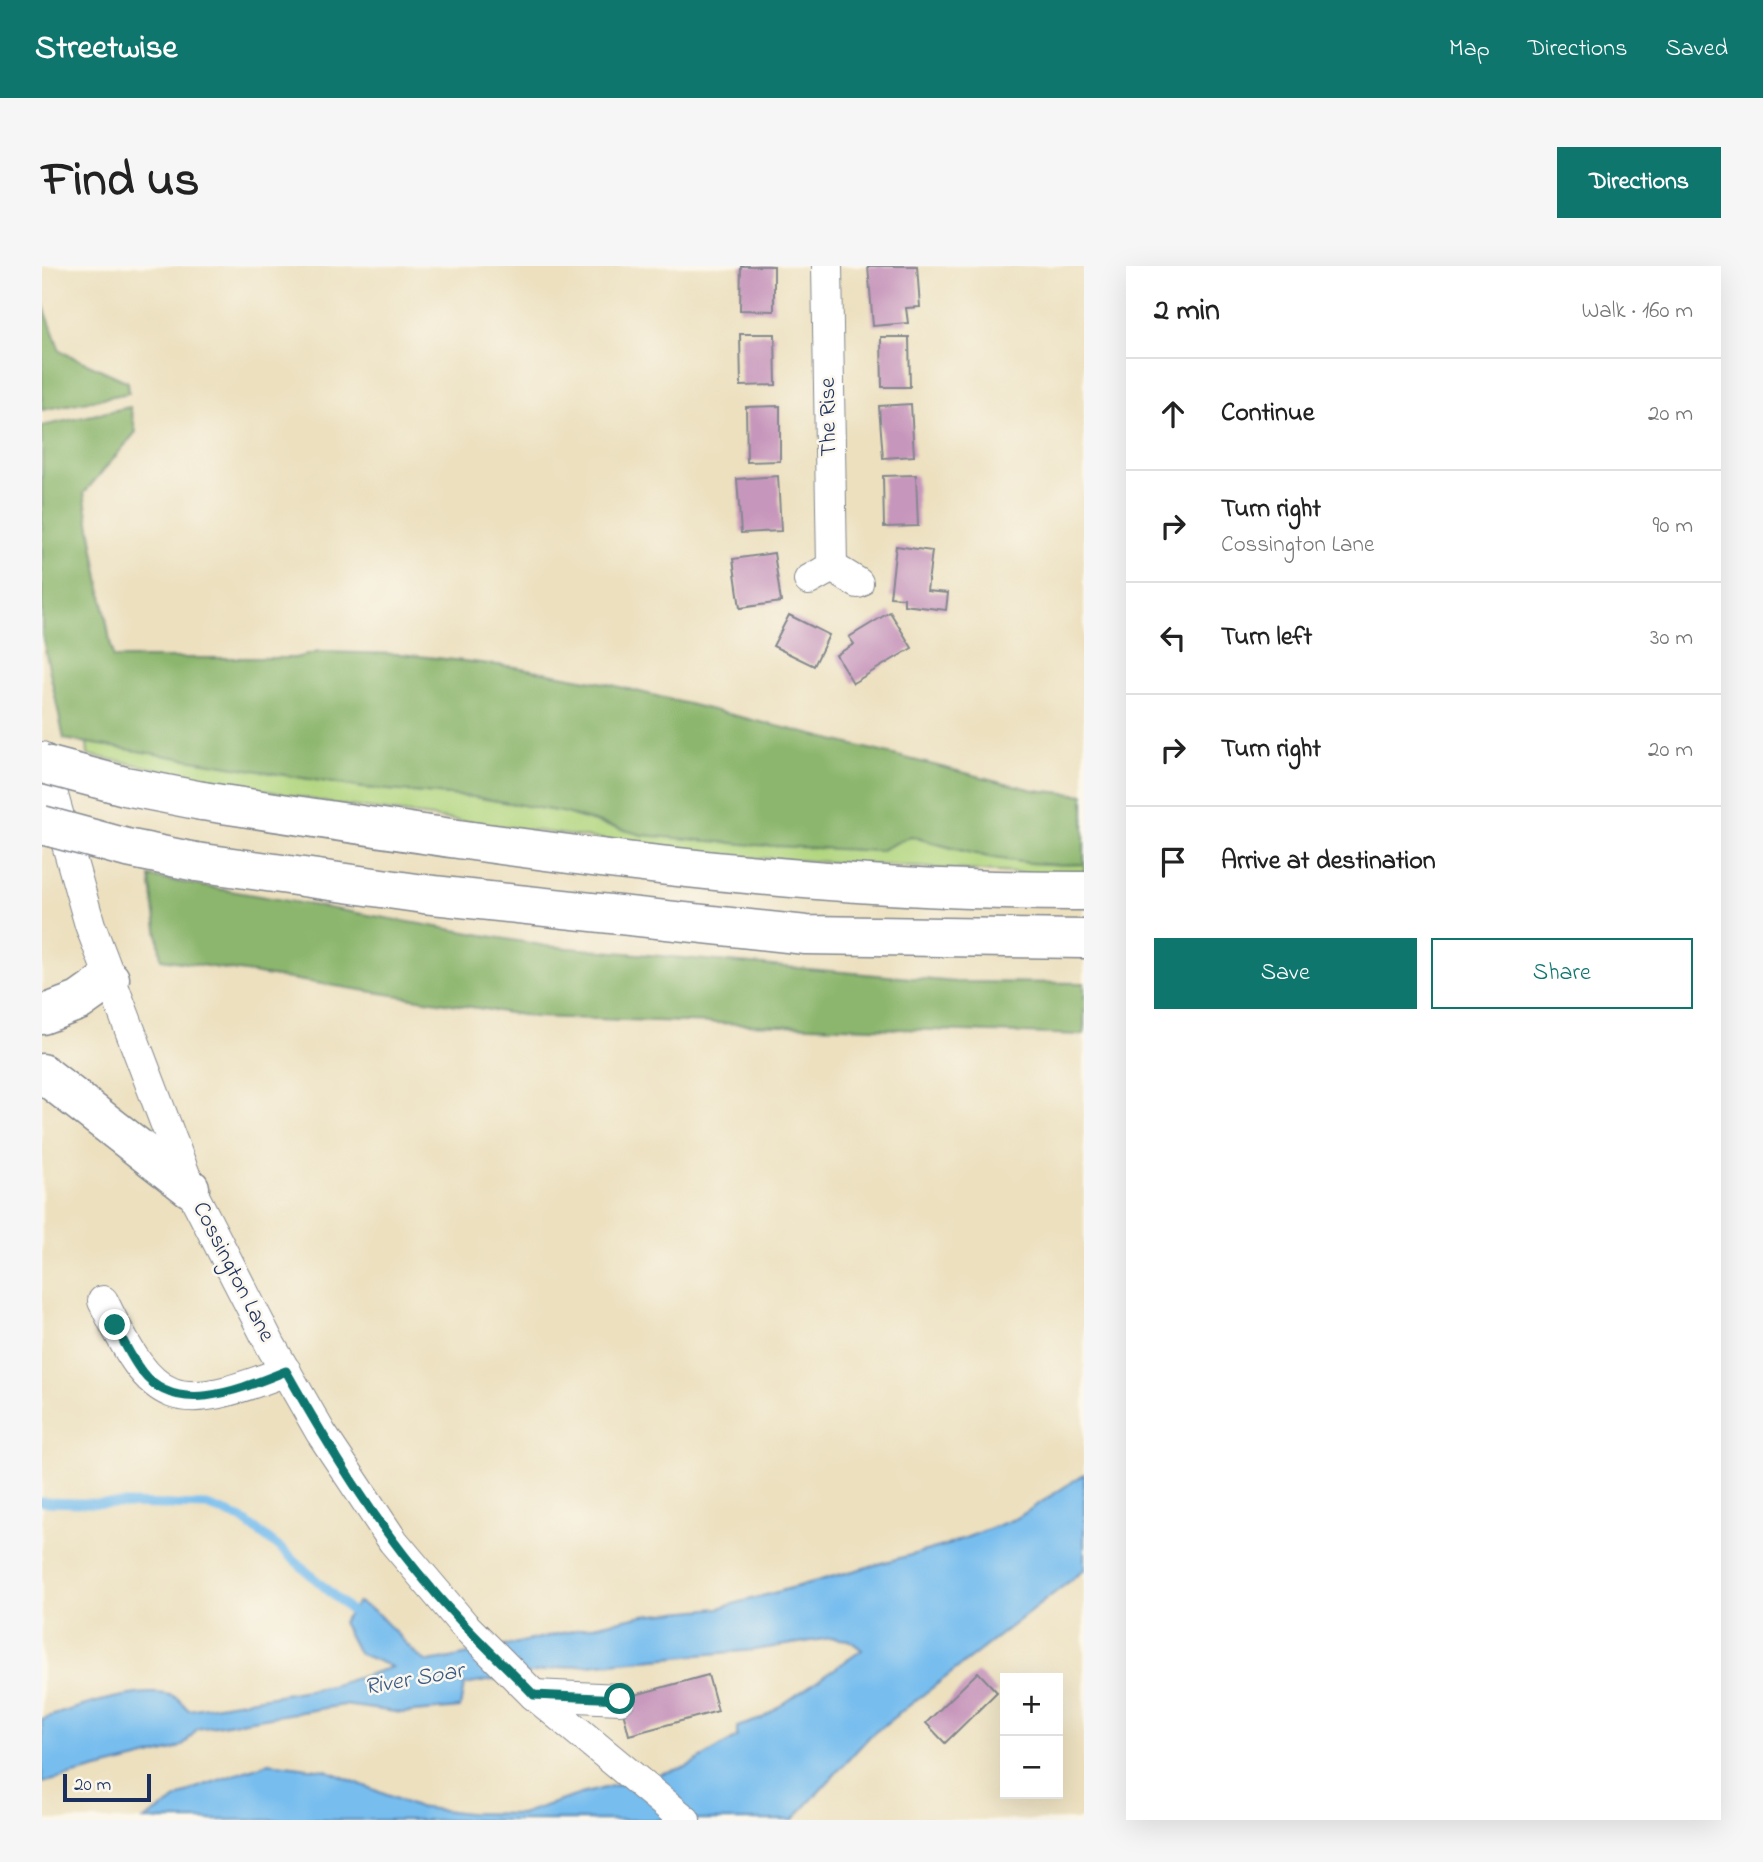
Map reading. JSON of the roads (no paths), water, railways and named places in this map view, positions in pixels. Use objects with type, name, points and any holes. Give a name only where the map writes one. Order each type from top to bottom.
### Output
[{"type":"highway","points":[[42,764],[125,786],[202,801],[479,843],[751,876],[970,892],[1084,891]]},
{"type":"highway","points":[[42,825],[127,848],[196,862],[424,894],[806,935],[1084,939]]},
{"type":"highway","points":[[42,1015],[79,1001],[110,979]]},
{"type":"highway","points":[[42,1073],[190,1188]]},
{"type":"street","name":"The Rise","points":[[827,266],[821,574],[858,583]]},
{"type":"street","name":"Cossington Lane","points":[[42,757],[90,925],[190,1188],[286,1371],[348,1476],[393,1541],[464,1625],[534,1695],[685,1820]]},
{"type":"street","points":[[103,1301],[143,1373],[165,1391],[192,1397],[231,1392],[286,1371]]},
{"type":"street","points":[[534,1695],[620,1699]]},
{"type":"water","name":"River Soar","points":[[1084,1474],[1084,1570],[870,1736],[793,1820],[144,1820],[193,1789],[269,1763],[326,1770],[416,1807],[468,1813],[520,1814],[581,1794],[686,1767],[737,1737],[737,1727],[761,1719],[862,1650],[849,1640],[831,1638],[754,1650],[566,1667],[464,1685],[460,1708],[402,1713],[344,1705],[197,1729],[184,1745],[174,1750],[42,1783],[42,1719],[110,1699],[148,1693],[177,1698],[189,1710],[331,1686],[392,1667],[358,1653],[342,1622],[358,1602],[375,1611],[418,1656],[428,1662],[446,1659],[643,1615],[719,1608],[947,1545],[1017,1518]]},
{"type":"waterway","points":[[42,1502],[207,1506],[242,1519],[285,1552],[351,1611]]}]
